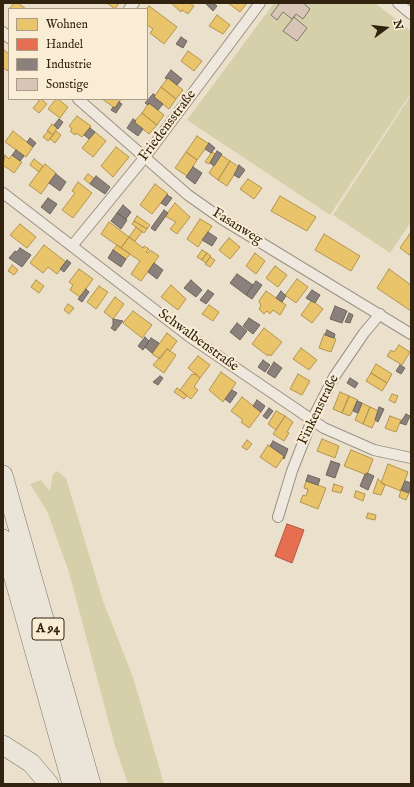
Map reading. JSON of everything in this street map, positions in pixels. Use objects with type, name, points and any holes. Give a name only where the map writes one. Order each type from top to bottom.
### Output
[{"type":"highway","name":"A 94","points":[[3,475],[91,784]]},
{"type":"highway","name":"A 94","points":[[3,538],[72,784]]},
{"type":"highway","points":[[3,745],[31,763],[49,784]]},
{"type":"street","name":"Friedensstraße","points":[[72,246],[144,157],[260,3]]},
{"type":"street","points":[[398,3],[411,14]]},
{"type":"street","name":"Fasanweg","points":[[79,100],[188,195],[222,219],[411,334]]},
{"type":"street","name":"Schwalbenstraße","points":[[3,194],[190,337],[324,428],[374,450],[410,458]]},
{"type":"street","name":"Finkenstraße","points":[[278,517],[292,471],[312,420],[334,377],[380,314]]},
{"type":"shaded area","points":[[274,3],[375,3],[411,31],[411,93],[330,215],[187,120]]},
{"type":"shaded area","points":[[411,95],[411,222],[390,253],[333,215]]},
{"type":"shaded area","points":[[57,471],[66,478],[103,601],[133,677],[164,784],[128,784],[115,746],[69,572],[47,511],[30,484],[41,480],[50,491],[53,474]]},
{"type":"building: Wohnen","points":[[14,3],[18,3],[25,8],[10,8]]},
{"type":"building: Wohnen","points":[[107,3],[119,3],[116,8]]},
{"type":"building: Wohnen","points":[[171,3],[190,3],[194,6],[188,14],[182,10],[181,12]]},
{"type":"building: Wohnen","points":[[228,3],[247,3],[240,12]]},
{"type":"building: Wohnen","points":[[149,6],[177,27],[164,44],[150,33],[153,29],[148,26],[147,8]]},
{"type":"building: Wohnen","points":[[217,15],[230,25],[223,34],[209,26]]},
{"type":"building: Wohnen","points":[[3,49],[8,53],[7,71],[3,67]]},
{"type":"building: Wohnen","points":[[188,51],[202,61],[194,71],[181,61]]},
{"type":"building: Wohnen","points":[[168,78],[183,90],[176,99],[161,87]]},
{"type":"building: Wohnen","points":[[161,87],[176,99],[169,109],[154,97]]},
{"type":"building: Wohnen","points":[[38,100],[42,100],[47,104],[39,113],[33,108],[39,101]]},
{"type":"building: Wohnen","points":[[55,100],[59,100],[68,107],[60,118],[48,109]]},
{"type":"building: Wohnen","points":[[103,100],[120,100],[115,108]]},
{"type":"building: Wohnen","points":[[149,103],[164,115],[157,125],[142,113]]},
{"type":"building: Wohnen","points":[[142,113],[157,125],[149,134],[134,122]]},
{"type":"building: Wohnen","points":[[77,116],[91,126],[82,137],[76,133],[75,135],[70,131],[72,129],[69,126]]},
{"type":"building: Wohnen","points":[[52,124],[57,128],[53,135],[47,131]]},
{"type":"building: Wohnen","points":[[13,131],[33,147],[26,157],[5,142]]},
{"type":"building: Wohnen","points":[[48,131],[53,135],[48,141],[43,137]]},
{"type":"building: Wohnen","points":[[56,131],[61,135],[55,143],[50,139]]},
{"type":"building: Wohnen","points":[[95,132],[106,141],[93,157],[82,148]]},
{"type":"building: Wohnen","points":[[197,136],[209,144],[197,160],[186,152]]},
{"type":"building: Wohnen","points":[[116,147],[129,157],[113,177],[101,166]]},
{"type":"building: Wohnen","points":[[186,152],[197,160],[187,176],[175,168]]},
{"type":"building: Wohnen","points":[[212,152],[215,154],[209,164],[205,162]]},
{"type":"building: Wohnen","points":[[5,155],[9,159],[12,155],[22,162],[14,173],[3,165]]},
{"type":"building: Wohnen","points":[[221,155],[230,161],[218,180],[209,173]]},
{"type":"building: Wohnen","points":[[34,159],[43,166],[39,172],[30,165]]},
{"type":"building: Wohnen","points":[[230,161],[239,167],[227,186],[218,180]]},
{"type":"building: Wohnen","points":[[45,164],[56,173],[41,194],[29,185]]},
{"type":"building: Wohnen","points":[[88,174],[94,178],[90,184],[84,179]]},
{"type":"building: Wohnen","points":[[248,179],[262,188],[254,199],[240,189]]},
{"type":"building: Wohnen","points":[[78,182],[92,193],[73,218],[62,210],[75,193],[72,191]]},
{"type":"building: Wohnen","points":[[155,184],[168,194],[152,214],[140,205]]},
{"type":"building: Wohnen","points":[[280,196],[316,217],[307,231],[271,211]]},
{"type":"building: Wohnen","points":[[175,203],[190,217],[177,234],[170,229],[176,222],[165,216]]},
{"type":"building: Wohnen","points":[[137,216],[150,225],[147,229],[134,221]]},
{"type":"building: Wohnen","points":[[200,219],[212,226],[198,247],[187,239]]},
{"type":"building: Wohnen","points":[[134,221],[147,229],[144,233],[132,224]]},
{"type":"building: Wohnen","points":[[109,222],[129,237],[121,248],[101,234]]},
{"type":"building: Wohnen","points":[[20,224],[36,237],[27,248],[10,235]]},
{"type":"building: Wohnen","points":[[136,227],[142,232],[135,241],[129,237]]},
{"type":"building: Wohnen","points":[[411,232],[411,256],[400,248]]},
{"type":"building: Wohnen","points":[[324,234],[360,256],[351,271],[315,250]]},
{"type":"building: Wohnen","points":[[129,237],[143,248],[144,246],[149,249],[146,252],[148,253],[150,250],[159,256],[141,281],[131,274],[140,261],[121,248]]},
{"type":"building: Wohnen","points":[[229,238],[240,247],[230,259],[219,250]]},
{"type":"building: Wohnen","points":[[44,245],[66,262],[57,274],[48,267],[43,273],[30,263]]},
{"type":"building: Wohnen","points":[[117,245],[130,254],[126,259],[113,250]]},
{"type":"building: Wohnen","points":[[202,250],[207,253],[202,260],[197,257]]},
{"type":"building: Wohnen","points":[[207,253],[211,256],[206,263],[202,260]]},
{"type":"building: Wohnen","points":[[255,253],[265,261],[256,274],[246,266]]},
{"type":"building: Wohnen","points":[[210,257],[215,260],[210,267],[205,264]]},
{"type":"building: Wohnen","points":[[12,265],[18,270],[14,275],[8,271]]},
{"type":"building: Wohnen","points":[[275,266],[287,275],[278,287],[266,278]]},
{"type":"building: Wohnen","points":[[79,269],[93,279],[80,297],[70,290],[73,285],[69,282]]},
{"type":"building: Wohnen","points":[[389,269],[411,285],[411,311],[377,288]]},
{"type":"building: Wohnen","points":[[297,279],[308,287],[296,303],[285,295]]},
{"type":"building: Wohnen","points":[[36,280],[44,286],[39,293],[31,287]]},
{"type":"building: Wohnen","points":[[171,285],[186,299],[178,310],[161,297]]},
{"type":"building: Wohnen","points":[[99,286],[108,292],[96,309],[87,302]]},
{"type":"building: Wohnen","points":[[266,291],[286,305],[280,315],[273,310],[270,314],[267,311],[264,314],[259,309],[261,306],[259,301]]},
{"type":"building: Wohnen","points":[[115,297],[124,304],[113,319],[104,312]]},
{"type":"building: Wohnen","points":[[312,300],[323,309],[312,323],[301,315]]},
{"type":"building: Wohnen","points":[[68,304],[74,308],[69,314],[64,310]]},
{"type":"building: Wohnen","points":[[209,305],[219,312],[213,321],[202,314]]},
{"type":"building: Wohnen","points":[[133,311],[152,325],[142,338],[123,323]]},
{"type":"building: Wohnen","points":[[264,328],[282,342],[271,356],[269,354],[268,356],[252,344]]},
{"type":"building: Wohnen","points":[[167,333],[177,341],[170,351],[167,349],[160,359],[152,354]]},
{"type":"building: Wohnen","points":[[324,334],[336,339],[331,352],[319,348]]},
{"type":"building: Wohnen","points":[[399,345],[410,352],[402,365],[387,356],[391,350],[394,352]]},
{"type":"building: Wohnen","points":[[301,348],[317,360],[309,370],[293,359]]},
{"type":"building: Wohnen","points":[[167,349],[176,355],[164,373],[153,365]]},
{"type":"building: Wohnen","points":[[198,356],[210,365],[200,378],[188,368]]},
{"type":"building: Wohnen","points":[[376,364],[392,374],[387,383],[371,373]]},
{"type":"building: Wohnen","points":[[221,372],[236,383],[223,402],[209,390]]},
{"type":"building: Wohnen","points":[[195,373],[200,378],[194,387],[198,390],[191,399],[180,390],[192,374],[194,375]]},
{"type":"building: Wohnen","points":[[371,373],[387,383],[382,391],[366,381]]},
{"type":"building: Wohnen","points":[[298,374],[310,381],[302,395],[290,389]]},
{"type":"building: Wohnen","points":[[177,388],[187,396],[184,399],[174,392]]},
{"type":"building: Wohnen","points":[[340,392],[349,396],[342,413],[333,409]]},
{"type":"building: Wohnen","points":[[392,394],[398,396],[395,403],[389,400]]},
{"type":"building: Wohnen","points":[[349,396],[358,400],[350,416],[342,413]]},
{"type":"building: Wohnen","points":[[242,397],[261,412],[249,428],[241,422],[243,420],[231,411]]},
{"type":"building: Wohnen","points":[[362,403],[370,407],[363,424],[355,420]]},
{"type":"building: Wohnen","points":[[370,407],[379,411],[372,428],[363,424]]},
{"type":"building: Wohnen","points":[[276,411],[285,416],[276,430],[268,424]]},
{"type":"building: Wohnen","points":[[285,416],[293,422],[284,441],[273,434]]},
{"type":"building: Wohnen","points":[[390,416],[401,420],[396,432],[385,428]]},
{"type":"building: Wohnen","points":[[322,439],[339,446],[335,458],[317,451]]},
{"type":"building: Wohnen","points":[[247,440],[252,444],[247,450],[242,447]]},
{"type":"building: Wohnen","points":[[268,445],[284,456],[276,468],[260,457]]},
{"type":"building: Wohnen","points":[[351,450],[373,459],[367,475],[344,466]]},
{"type":"building: Wohnen","points":[[388,464],[408,472],[401,491],[381,483]]},
{"type":"building: Wohnen","points":[[378,479],[385,485],[381,495],[373,493]]},
{"type":"building: Wohnen","points":[[306,481],[326,488],[318,509],[300,502],[303,495],[306,496],[308,489],[304,488]]},
{"type":"building: Wohnen","points":[[334,484],[343,487],[341,493],[332,491]]},
{"type":"building: Wohnen","points":[[401,490],[409,493],[406,500],[399,497]]},
{"type":"building: Wohnen","points":[[356,491],[365,494],[363,501],[354,497]]},
{"type":"building: Wohnen","points":[[368,513],[376,515],[375,520],[366,518]]},
{"type":"building: Handel","points":[[287,524],[304,530],[292,563],[275,556]]},
{"type":"building: Industrie","points":[[205,3],[213,3],[217,6],[213,11]]},
{"type":"building: Industrie","points":[[181,37],[187,41],[183,48],[176,44]]},
{"type":"building: Industrie","points":[[171,70],[182,79],[177,85],[168,78],[165,78]]},
{"type":"building: Industrie","points":[[153,94],[155,95],[154,97],[163,104],[158,110],[149,103],[148,105],[145,103]]},
{"type":"building: Industrie","points":[[119,102],[122,104],[116,113],[111,110],[113,107],[115,108]]},
{"type":"building: Industrie","points":[[59,119],[63,122],[58,129],[54,125]]},
{"type":"building: Industrie","points":[[133,119],[136,121],[134,122],[143,129],[138,136],[127,128]]},
{"type":"building: Industrie","points":[[90,128],[95,132],[89,139],[84,135]]},
{"type":"building: Industrie","points":[[30,138],[36,143],[33,147],[27,142]]},
{"type":"building: Industrie","points":[[209,143],[215,148],[211,153],[205,149]]},
{"type":"building: Industrie","points":[[16,150],[24,156],[20,161],[12,155]]},
{"type":"building: Industrie","points":[[217,151],[222,154],[214,166],[210,163]]},
{"type":"building: Industrie","points":[[239,165],[245,170],[239,178],[234,175]]},
{"type":"building: Industrie","points":[[193,167],[202,173],[195,184],[186,177]]},
{"type":"building: Industrie","points":[[56,174],[66,182],[60,191],[49,183]]},
{"type":"building: Industrie","points":[[96,176],[110,187],[105,194],[90,184]]},
{"type":"building: Industrie","points":[[167,195],[172,198],[166,206],[161,203]]},
{"type":"building: Industrie","points":[[48,198],[57,204],[50,214],[41,207]]},
{"type":"building: Industrie","points":[[123,205],[131,212],[126,219],[117,213]]},
{"type":"building: Industrie","points":[[164,210],[168,213],[155,231],[151,228]]},
{"type":"building: Industrie","points":[[117,213],[127,220],[121,229],[111,221]]},
{"type":"building: Industrie","points":[[208,232],[217,238],[212,246],[202,240]]},
{"type":"building: Industrie","points":[[20,248],[31,255],[22,267],[9,258]]},
{"type":"building: Industrie","points":[[113,250],[126,259],[121,267],[108,258]]},
{"type":"building: Industrie","points":[[67,260],[71,263],[64,272],[60,269]]},
{"type":"building: Industrie","points":[[154,263],[163,270],[157,279],[148,272]]},
{"type":"building: Industrie","points":[[237,274],[253,285],[246,295],[230,283]]},
{"type":"building: Industrie","points":[[191,280],[202,290],[196,297],[184,288]]},
{"type":"building: Industrie","points":[[256,281],[262,285],[252,299],[246,295]]},
{"type":"building: Industrie","points":[[86,289],[89,292],[82,302],[78,299]]},
{"type":"building: Industrie","points":[[208,290],[214,294],[206,304],[200,300]]},
{"type":"building: Industrie","points":[[312,290],[320,295],[315,303],[306,298]]},
{"type":"building: Industrie","points":[[281,291],[286,296],[282,302],[276,298]]},
{"type":"building: Industrie","points":[[335,306],[347,311],[342,323],[330,319]]},
{"type":"building: Industrie","points":[[349,313],[353,315],[350,323],[345,322]]},
{"type":"building: Industrie","points":[[249,318],[260,325],[253,334],[243,326]]},
{"type":"building: Industrie","points":[[113,319],[123,321],[115,331],[111,328],[113,325]]},
{"type":"building: Industrie","points":[[237,323],[247,331],[240,340],[230,332]]},
{"type":"building: Industrie","points":[[327,330],[335,334],[334,338],[325,335]]},
{"type":"building: Industrie","points":[[145,337],[149,341],[143,350],[138,346]]},
{"type":"building: Industrie","points":[[151,338],[159,343],[152,353],[145,347]]},
{"type":"building: Industrie","points":[[263,360],[270,365],[265,372],[258,367]]},
{"type":"building: Industrie","points":[[274,362],[282,368],[275,378],[267,373]]},
{"type":"building: Industrie","points":[[400,365],[405,368],[401,374],[396,371]]},
{"type":"building: Industrie","points":[[160,376],[163,378],[158,385],[153,382]]},
{"type":"building: Industrie","points":[[350,378],[358,383],[355,388],[347,383]]},
{"type":"building: Industrie","points":[[232,390],[237,393],[230,403],[225,399]]},
{"type":"building: Industrie","points":[[257,400],[265,406],[261,412],[253,406]]},
{"type":"building: Industrie","points":[[357,401],[362,403],[358,413],[353,411]]},
{"type":"building: Industrie","points":[[379,407],[384,409],[378,422],[375,420]]},
{"type":"building: Industrie","points":[[269,408],[273,411],[267,419],[263,416]]},
{"type":"building: Industrie","points":[[406,414],[410,416],[406,425],[400,423]]},
{"type":"building: Industrie","points":[[273,441],[288,449],[284,459],[284,456],[270,446]]},
{"type":"building: Industrie","points":[[331,461],[340,464],[335,478],[326,475]]},
{"type":"building: Industrie","points":[[367,473],[374,476],[368,490],[360,486],[365,474],[367,475]]},
{"type":"building: Industrie","points":[[308,475],[320,479],[318,485],[306,481]]},
{"type":"building: Industrie","points":[[405,481],[411,483],[409,493],[401,490]]},
{"type":"building: Sonstige","points":[[280,3],[303,3],[310,9],[303,19],[296,14],[292,19],[283,12],[277,20],[271,15]]},
{"type":"building: Sonstige","points":[[294,17],[307,28],[297,41],[283,31]]}]
